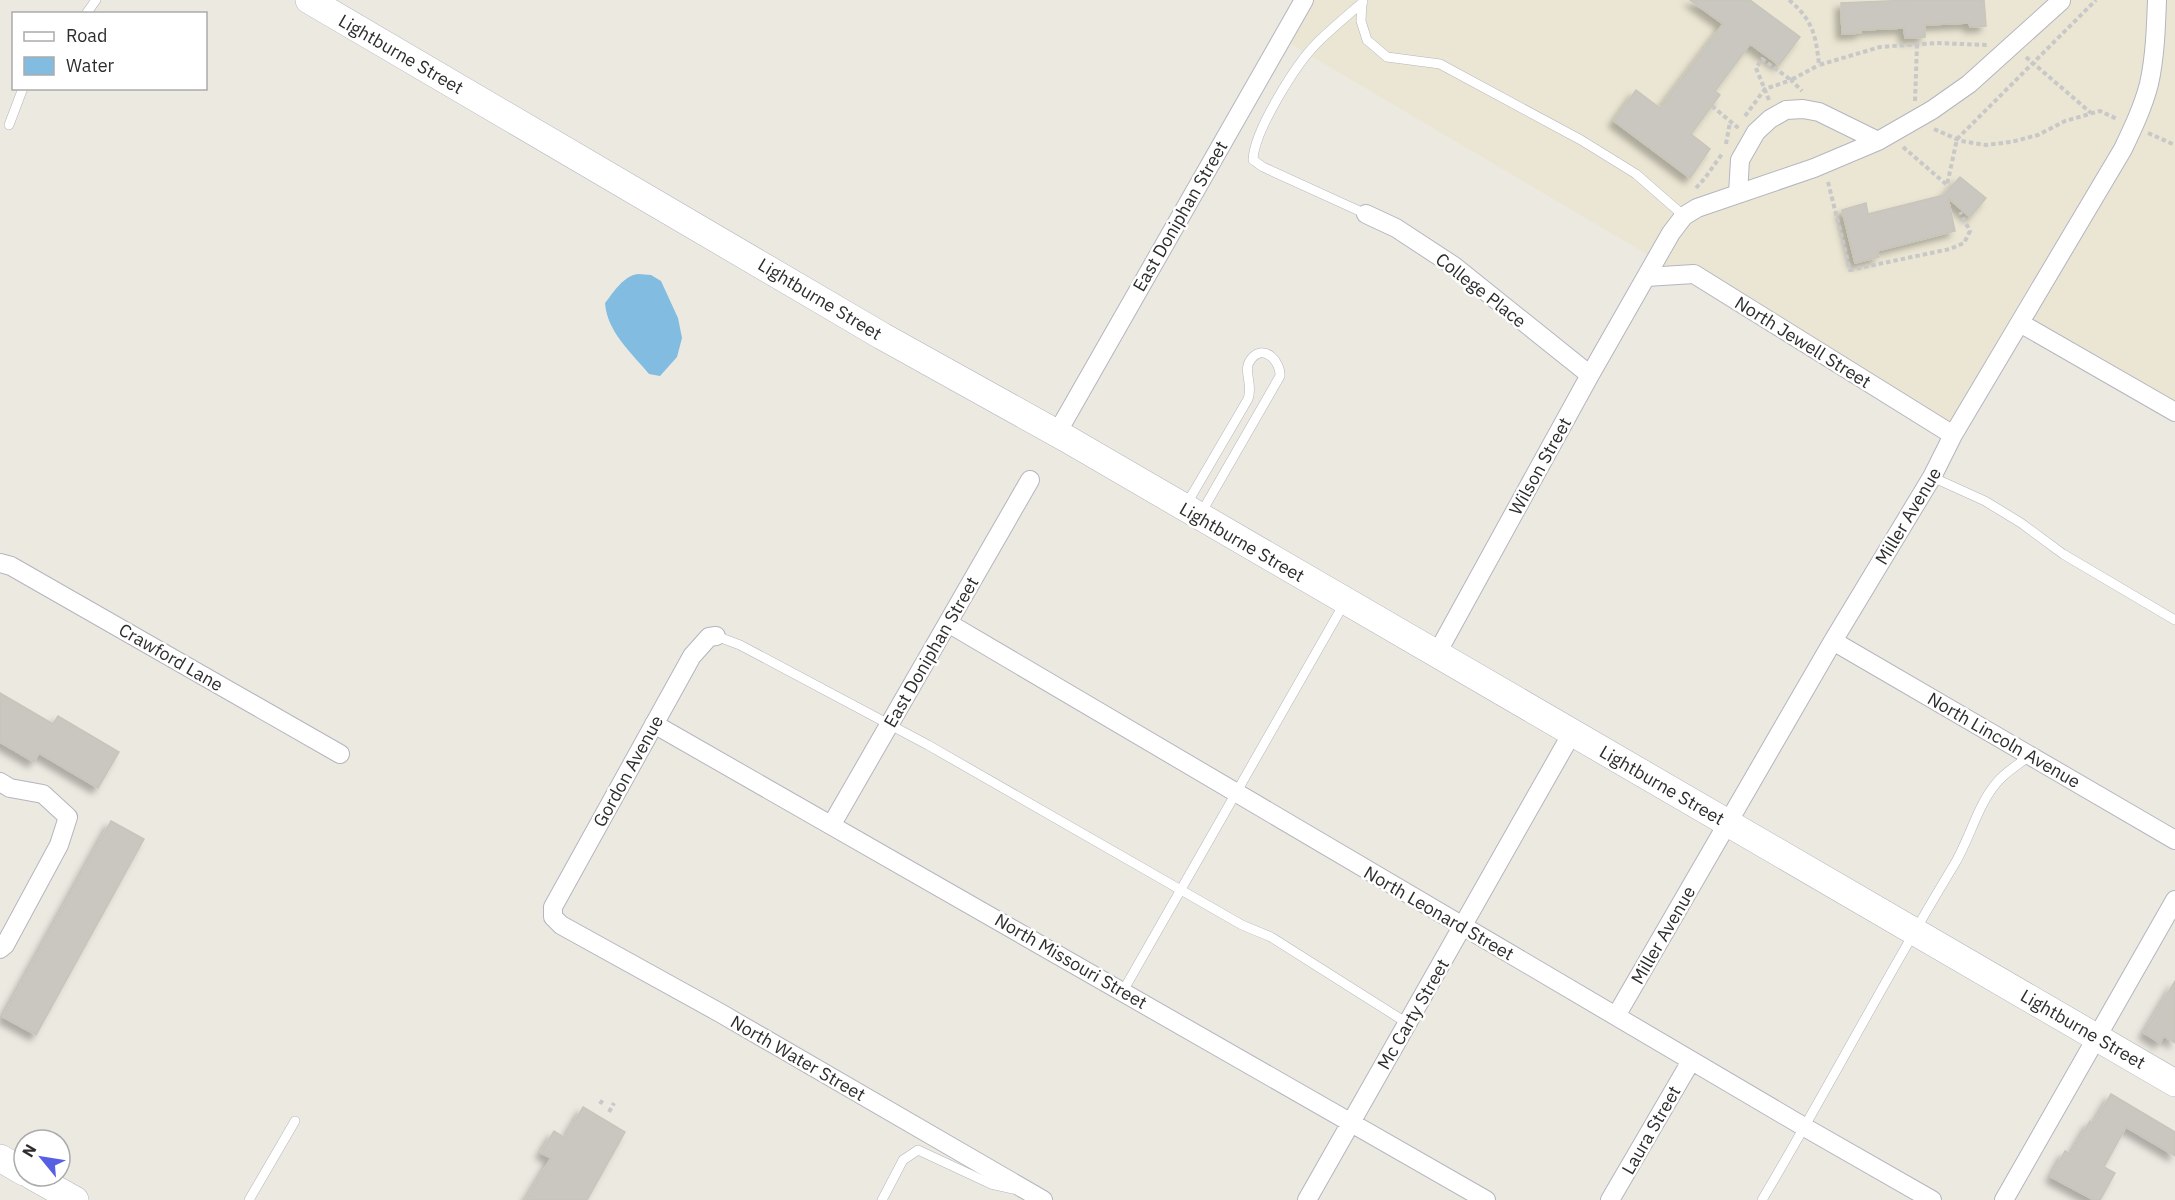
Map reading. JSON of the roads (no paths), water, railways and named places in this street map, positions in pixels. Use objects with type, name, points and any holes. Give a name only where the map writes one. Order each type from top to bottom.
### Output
[{"type":"main road","name":"Lightburne Street","points":[[309,0],[882,336],[1056,433],[2175,1083]]},
{"type":"main road","points":[[54,1188],[75,1200]]},
{"type":"street","name":"East Doniphan Street","points":[[1056,433],[1304,0]]},
{"type":"street","points":[[1684,216],[1708,203],[1814,168],[1878,141],[1969,84],[2060,0]]},
{"type":"street","name":"Miller Avenue","points":[[1616,1016],[1833,641],[1932,477],[1953,435],[2123,149],[2140,112],[2149,82],[2156,37],[2157,0]]},
{"type":"street","points":[[1738,194],[1740,160],[1755,132],[1786,110],[1803,109],[1819,112],[1878,141]]},
{"type":"street","name":"College Place","points":[[1366,214],[1396,228],[1454,266],[1590,375]]},
{"type":"street","name":"Wilson Street","points":[[1436,655],[1590,375],[1671,233],[1684,216]]},
{"type":"street","name":"North Jewell Street","points":[[1646,278],[1694,274],[1953,435]]},
{"type":"street","points":[[2020,323],[2175,412]]},
{"type":"street","name":"East Doniphan Street","points":[[832,824],[1030,480]]},
{"type":"street","name":"Crawford Lane","points":[[0,563],[10,566],[340,754]]},
{"type":"street","name":"North Leonard Street","points":[[948,623],[1462,927],[1932,1200]]},
{"type":"street","name":"Gordon Avenue","points":[[553,917],[553,907],[692,656],[709,636],[716,636]]},
{"type":"street","name":"North Lincoln Avenue","points":[[1833,641],[2175,840]]},
{"type":"street","name":"North Missouri Street","points":[[654,723],[1486,1200]]},
{"type":"street","name":"Mc Carty Street","points":[[1307,1200],[1572,734]]},
{"type":"street","points":[[0,782],[10,788],[43,794],[68,817],[59,845],[5,945],[0,949]]},
{"type":"street","points":[[2004,1200],[2175,900]]},
{"type":"street","name":"North Water Street","points":[[553,917],[561,925],[722,1014],[1037,1196]]},
{"type":"street","name":"Laura Street","points":[[1610,1200],[1691,1061]]},
{"type":"lane","points":[[1363,1],[1316,44],[1280,93],[1253,148],[1252,160],[1366,214]]},
{"type":"lane","points":[[1363,1],[1360,21],[1367,40],[1387,57],[1440,64],[1581,140],[1636,174],[1684,216]]},
{"type":"lane","points":[[9,125],[22,90]]},
{"type":"lane","points":[[1263,353],[1271,356],[1279,365],[1280,376],[1192,512],[1248,399],[1251,391],[1248,365],[1257,354],[1263,353]]},
{"type":"lane","points":[[1932,477],[1985,501],[2021,523],[2063,554],[2175,620]]},
{"type":"lane","points":[[1123,991],[1345,602]]},
{"type":"lane","points":[[716,636],[740,645],[928,745],[1080,830],[1242,925],[1271,936],[1407,1023]]},
{"type":"lane","points":[[1762,1200],[1806,1128],[1914,931],[1959,856],[1989,793],[2002,777],[2030,755]]},
{"type":"lane","points":[[249,1200],[295,1121]]},
{"type":"lane","points":[[882,1200],[903,1160],[918,1150],[991,1184],[1037,1196]]},
{"type":"water","points":[[638,274],[651,275],[661,281],[678,318],[682,338],[677,357],[660,376],[649,374],[628,350],[615,333],[607,314],[605,303],[615,290],[623,281]]}]
